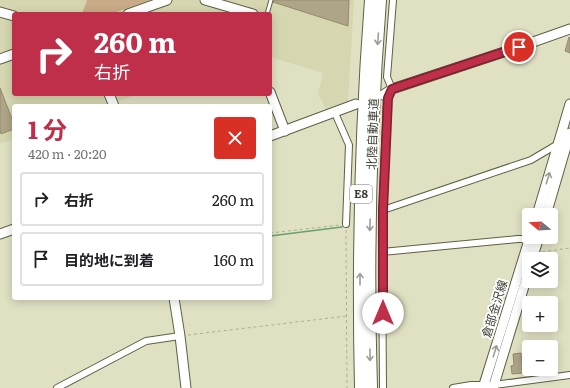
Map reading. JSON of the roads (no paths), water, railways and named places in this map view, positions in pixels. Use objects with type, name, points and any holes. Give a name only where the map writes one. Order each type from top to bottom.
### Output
[{"type":"highway","name":"北陸自動車道","points":[[361,388],[360,262],[362,170],[365,84],[371,0]]},
{"type":"highway","name":"北陸自動車道","points":[[371,388],[371,171],[380,0]]},
{"type":"street","points":[[134,12],[167,0]]},
{"type":"street","points":[[205,0],[246,12]]},
{"type":"street","points":[[383,388],[383,210],[388,98],[392,89],[387,77],[393,0]]},
{"type":"street","points":[[0,12],[12,15]]},
{"type":"street","points":[[383,95],[392,89],[570,29]]},
{"type":"street","points":[[0,59],[12,55]]},
{"type":"street","points":[[272,96],[285,131]]},
{"type":"street","points":[[272,135],[356,104]]},
{"type":"street","points":[[548,208],[565,146],[570,104]]},
{"type":"street","points":[[335,113],[350,145],[346,224]]},
{"type":"street","points":[[540,208],[570,133]]},
{"type":"street","points":[[383,210],[531,160],[565,146]]},
{"type":"street","points":[[0,234],[12,230]]},
{"type":"street","points":[[382,252],[522,239]]},
{"type":"street","name":"倉部金沢線","points":[[488,387],[528,244]]},
{"type":"street","name":"倉部金沢線","points":[[488,387],[523,288]]},
{"type":"street","points":[[174,300],[186,388]]},
{"type":"street","points":[[57,388],[146,341],[180,336]]},
{"type":"street","points":[[453,388],[471,385],[488,387],[570,375]]},
{"type":"lane","points":[[268,12],[271,0]]},
{"type":"waterway","points":[[272,236],[342,227]]}]
